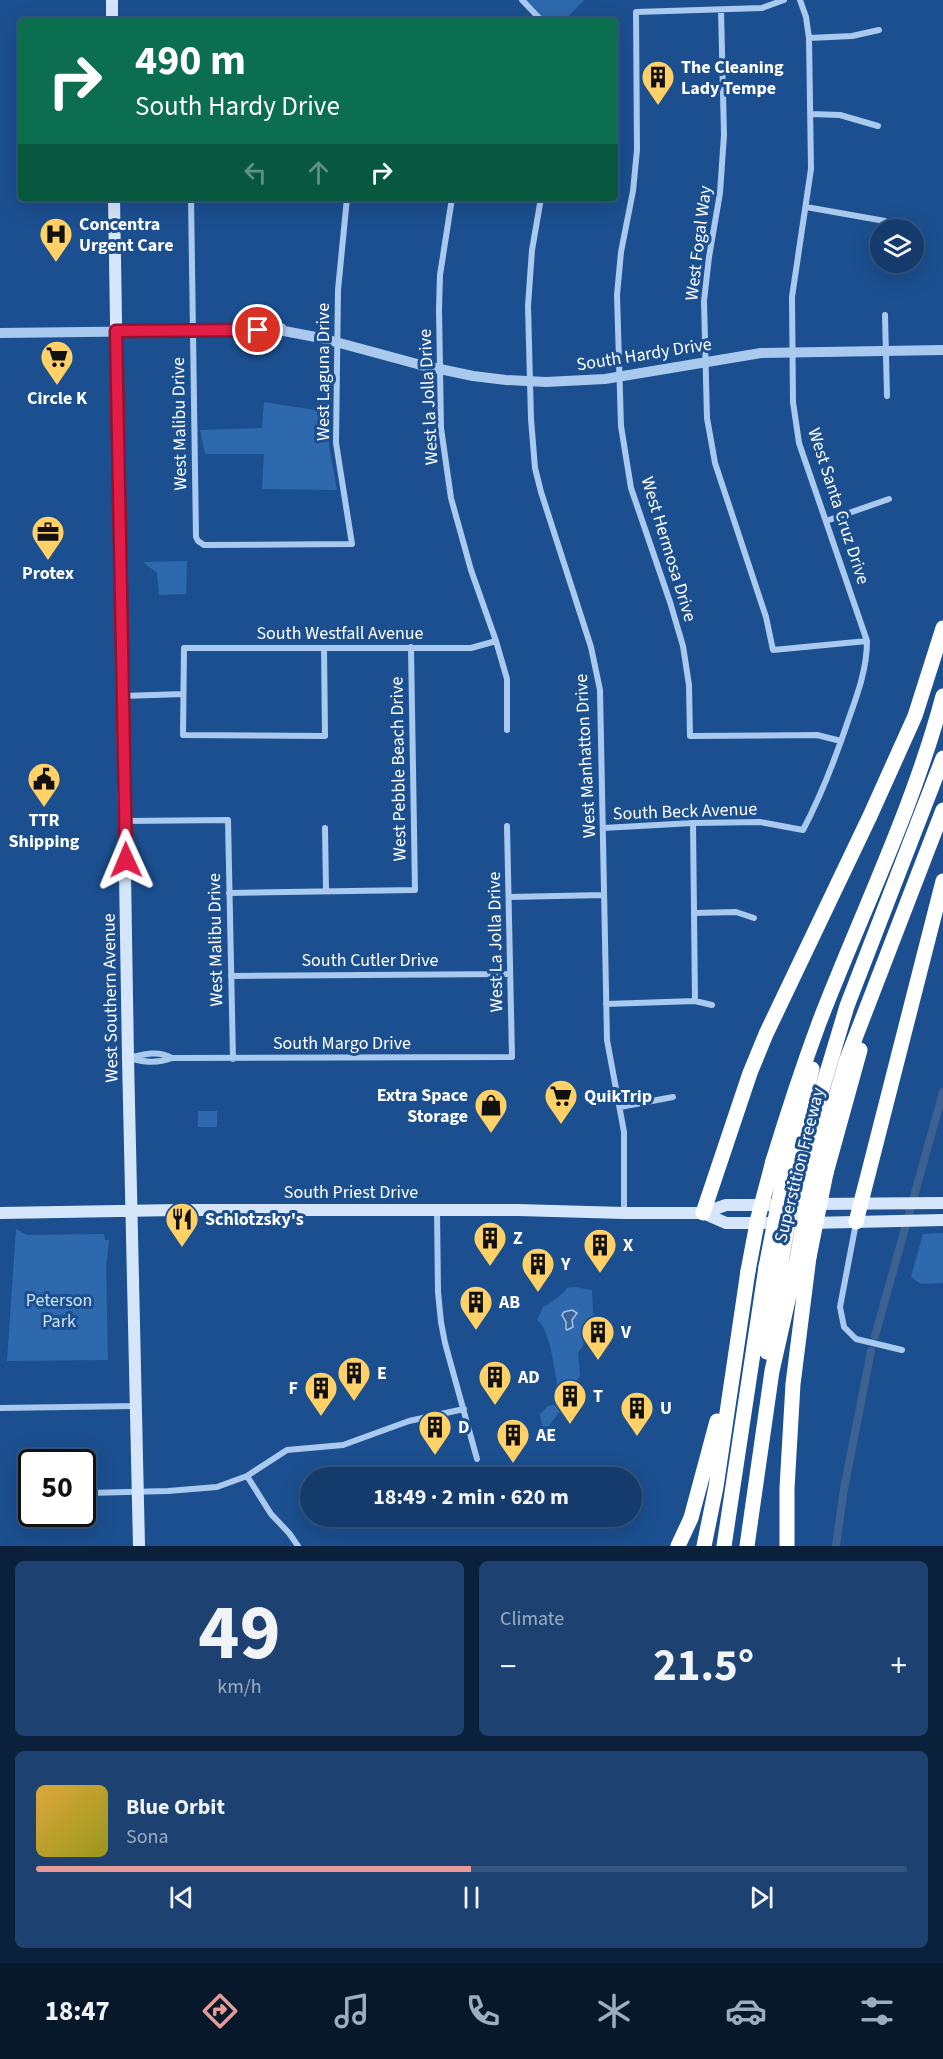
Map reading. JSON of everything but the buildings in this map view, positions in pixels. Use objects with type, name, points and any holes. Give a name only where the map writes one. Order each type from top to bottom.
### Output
[{"type":"highway","points":[[703,1213],[750,1072],[915,716],[943,628]]},
{"type":"highway","name":"Superstition Freeway","points":[[757,1546],[776,1400],[803,1258],[800,1074],[909,802],[943,696]]},
{"type":"highway","points":[[724,1546],[736,1466],[773,1265],[789,1215],[800,1167],[847,1006],[943,758]]},
{"type":"highway","name":"Superstition Freeway","points":[[738,1340],[758,1218],[800,1167],[847,1059],[943,810]]},
{"type":"highway","points":[[856,1222],[943,881]]},
{"type":"highway","points":[[747,1546],[772,1371],[803,1258]]},
{"type":"highway","points":[[788,1546],[787,1488],[803,1258]]},
{"type":"highway","points":[[738,1546],[773,1265]]},
{"type":"highway","points":[[678,1546],[691,1518],[738,1340]]},
{"type":"highway","points":[[704,1546],[716,1487],[738,1340]]},
{"type":"main road","points":[[112,0],[112,18]]},
{"type":"main road","name":"West Southern Avenue","points":[[114,201],[128,1058],[139,1546]]},
{"type":"main road","name":"South Priest Drive","points":[[0,1213],[132,1210],[518,1210],[703,1213],[726,1205],[943,1203]]},
{"type":"main road","name":"South Priest Drive","points":[[703,1213],[726,1223],[943,1220]]},
{"type":"street","points":[[522,0],[539,18]]},
{"type":"street","points":[[721,10],[762,8],[784,0]]},
{"type":"street","name":"West Santa Cruz Drive","points":[[800,0],[806,17],[809,38],[811,169],[792,297],[793,402],[799,443],[867,641],[867,659],[841,741],[821,796],[803,831]]},
{"type":"street","name":"West Hermosa Drive","points":[[721,10],[636,12],[637,150],[633,191],[621,252],[617,295],[621,426],[632,488],[683,646],[689,685],[690,736],[817,735],[841,741]]},
{"type":"street","name":"West Fogal Way","points":[[721,10],[724,135],[720,193],[704,301],[707,418],[715,463],[766,617],[773,650],[867,641]]},
{"type":"street","points":[[809,38],[852,36],[879,30]]},
{"type":"street","points":[[810,114],[840,115],[878,126]]},
{"type":"street","name":"West Malibu Drive","points":[[191,201],[196,537],[204,544],[352,544]]},
{"type":"street","name":"West Laguna Drive","points":[[347,201],[338,290],[336,443],[352,544]]},
{"type":"street","name":"West la Jolla Drive","points":[[452,201],[440,275],[441,428],[451,498],[471,570],[507,678],[507,730]]},
{"type":"street","name":"West Manhatton Drive","points":[[540,201],[532,250],[528,306],[536,468],[541,492],[597,671],[601,706],[608,1048],[624,1132],[624,1213]]},
{"type":"street","points":[[806,207],[874,219]]},
{"type":"street","points":[[885,315],[887,396]]},
{"type":"street","name":"South Hardy Drive","points":[[0,333],[192,330],[258,330],[270,334],[284,332],[336,341],[483,378],[530,382],[573,382],[619,377],[748,355],[792,352],[943,350]]},
{"type":"street","points":[[826,521],[889,499]]},
{"type":"street","name":"South Westfall Avenue","points":[[183,694],[184,648],[471,648],[496,641]]},
{"type":"street","name":"West Pebble Beach Drive","points":[[326,891],[415,890],[411,647]]},
{"type":"street","points":[[122,696],[183,694],[183,735],[325,736],[324,648]]},
{"type":"street","name":"West Malibu Drive","points":[[125,821],[228,820],[233,1059]]},
{"type":"street","name":"South Beck Avenue","points":[[603,828],[760,822],[803,831]]},
{"type":"street","points":[[693,823],[695,1001]]},
{"type":"street","name":"West La Jolla Drive","points":[[507,826],[512,1057]]},
{"type":"street","points":[[229,893],[326,891],[325,828]]},
{"type":"street","points":[[509,897],[604,895]]},
{"type":"street","points":[[694,913],[736,912],[754,918]]},
{"type":"street","name":"South Cutler Drive","points":[[231,976],[510,974]]},
{"type":"street","points":[[606,1004],[695,1001],[711,1005]]},
{"type":"street","name":"South Margo Drive","points":[[128,1058],[145,1062],[162,1062],[172,1058],[512,1057]]},
{"type":"street","points":[[620,1107],[673,1096]]},
{"type":"street","points":[[916,1220],[921,1203]]},
{"type":"street","points":[[437,1211],[438,1293],[441,1322],[477,1459]]},
{"type":"street","points":[[856,1222],[840,1314],[844,1327],[856,1339],[902,1350]]},
{"type":"street","points":[[0,1408],[136,1406]]},
{"type":"street","points":[[96,1493],[204,1490],[247,1476],[287,1450],[343,1446],[409,1421],[464,1409]]},
{"type":"street","points":[[247,1476],[266,1506],[298,1546]]},
{"type":"green space","points":[[522,0],[584,0],[567,18],[539,18]]},
{"type":"green space","points":[[323,401],[329,404],[329,447],[337,490],[262,489],[264,454],[205,454],[200,430],[262,428],[264,402],[321,411]]},
{"type":"green space","points":[[187,561],[186,594],[159,595],[157,573],[143,562]]},
{"type":"green space","points":[[198,1111],[217,1111],[217,1127],[198,1127]]},
{"type":"green space","name":"Peterson Park","points":[[16,1229],[27,1235],[104,1234],[105,1240],[109,1240],[106,1267],[108,1360],[7,1361]]},
{"type":"green space","points":[[943,1233],[943,1283],[921,1284],[911,1277],[923,1234]]},
{"type":"green space","points":[[567,1288],[592,1290],[593,1313],[597,1328],[591,1327],[585,1330],[583,1346],[578,1353],[580,1375],[572,1396],[564,1397],[557,1389],[554,1363],[547,1337],[537,1320],[543,1307],[560,1296]]},
{"type":"green space","points":[[564,1404],[547,1432],[542,1426],[539,1411],[540,1414],[548,1406]]},
{"type":"shaded area","points":[[572,1310],[577,1313],[572,1320],[573,1327],[567,1330],[562,1315]]},
{"type":"waterway","points":[[875,1336],[943,1092]]},
{"type":"waterway","points":[[836,1546],[844,1489],[871,1351]]},
{"type":"place","name":"The Cleaning Lady Tempe","points":[[658,106]]},
{"type":"place","name":"Concentra Urgent Care","points":[[56,263]]},
{"type":"place","name":"Circle K","points":[[57,386]]},
{"type":"place","name":"Protex","points":[[48,561]]},
{"type":"place","name":"TTR Shipping","points":[[44,808]]},
{"type":"place","name":"QuikTrip","points":[[561,1125]]},
{"type":"place","name":"Extra Space Storage","points":[[491,1134]]},
{"type":"place","name":"Schlotzsky's","points":[[182,1248]]},
{"type":"place","name":"Z","points":[[490,1267]]},
{"type":"place","name":"X","points":[[600,1274]]},
{"type":"place","name":"Y","points":[[538,1293]]},
{"type":"place","name":"AB","points":[[476,1331]]},
{"type":"place","name":"V","points":[[598,1361]]},
{"type":"place","name":"E","points":[[354,1402]]},
{"type":"place","name":"AD","points":[[495,1406]]},
{"type":"place","name":"F","points":[[321,1417]]},
{"type":"place","name":"T","points":[[570,1425]]},
{"type":"place","name":"U","points":[[637,1437]]},
{"type":"place","name":"D","points":[[435,1456]]},
{"type":"place","name":"AE","points":[[513,1464]]},
{"type":"route","points":[[126,860],[116,331],[258,330]]}]
